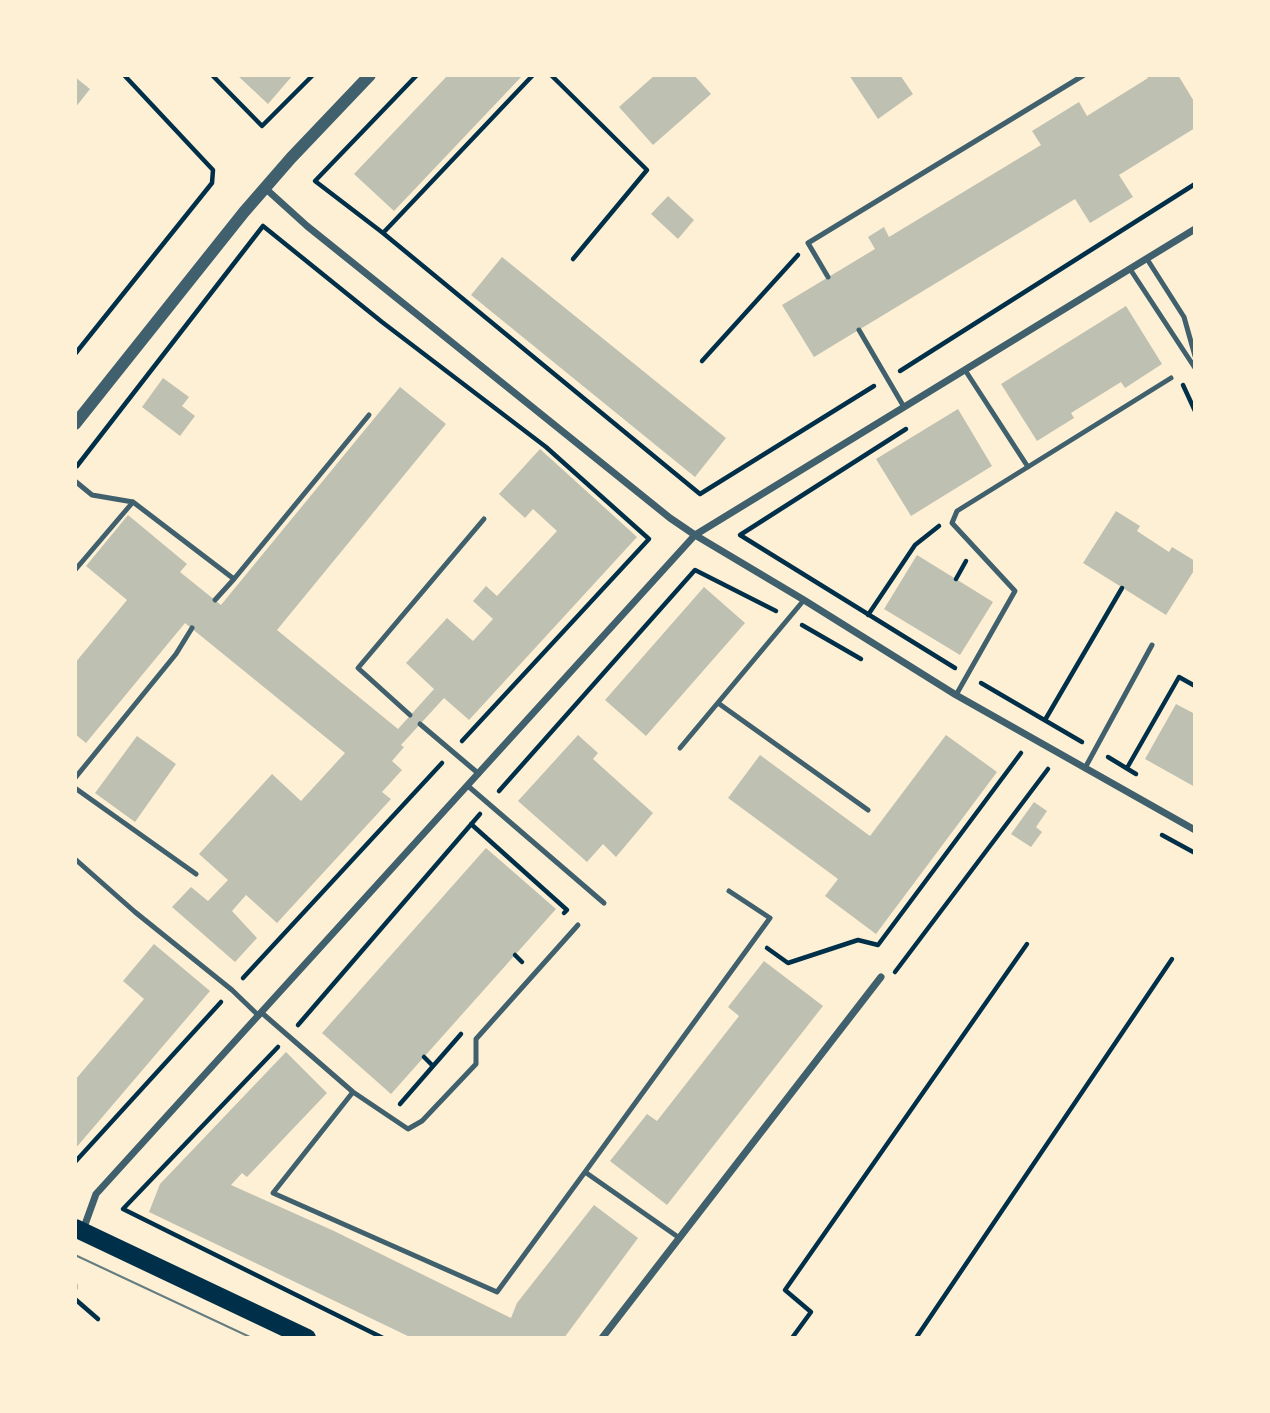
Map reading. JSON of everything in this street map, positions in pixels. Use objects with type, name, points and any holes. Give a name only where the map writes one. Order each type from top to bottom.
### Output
[{"type":"main road","points":[[79,1230],[307,1338]]},
{"type":"street","points":[[75,424],[80,410],[265,188],[370,75]]},
{"type":"street","points":[[265,188],[307,226],[695,535],[956,695],[1195,830]]},
{"type":"street","points":[[79,1230],[96,1194],[695,535],[1195,229]]},
{"type":"street","points":[[602,1338],[881,977]]},
{"type":"lane","points":[[828,277],[808,243],[1084,75]]},
{"type":"lane","points":[[1146,259],[1184,317],[1195,356]]},
{"type":"lane","points":[[1130,269],[1195,368]]},
{"type":"lane","points":[[859,330],[904,407]]},
{"type":"lane","points":[[965,370],[1028,467]]},
{"type":"lane","points":[[956,695],[1015,591],[952,523],[957,510],[1171,378]]},
{"type":"lane","points":[[215,600],[369,415]]},
{"type":"lane","points":[[75,481],[92,495],[132,502],[234,579]]},
{"type":"lane","points":[[75,570],[132,502]]},
{"type":"lane","points":[[410,715],[358,667],[484,519]]},
{"type":"lane","points":[[680,748],[804,600]]},
{"type":"lane","points":[[75,778],[176,654],[192,628]]},
{"type":"lane","points":[[1085,768],[1152,645]]},
{"type":"lane","points":[[718,703],[869,810]]},
{"type":"lane","points":[[420,724],[480,774]]},
{"type":"lane","points":[[468,786],[604,903]]},
{"type":"lane","points":[[75,788],[196,874]]},
{"type":"lane","points":[[75,859],[135,912],[289,1035],[353,1092],[408,1129],[422,1121],[476,1064],[476,1039],[578,925]]},
{"type":"lane","points":[[353,1092],[273,1193],[497,1292],[770,918],[729,891]]},
{"type":"lane","points":[[585,1172],[678,1237]]},
{"type":"path","points":[[75,354],[212,183],[213,170],[124,75]]},
{"type":"path","points":[[212,75],[262,126],[313,75]]},
{"type":"path","points":[[417,75],[315,181],[383,233],[700,494],[1195,184]]},
{"type":"path","points":[[383,233],[533,75]]},
{"type":"path","points":[[551,75],[647,170],[573,259]]},
{"type":"path","points":[[519,79],[524,85]]},
{"type":"path","points":[[478,122],[483,127]]},
{"type":"path","points":[[419,184],[424,190]]},
{"type":"path","points":[[75,469],[262,226],[546,447],[649,539],[75,1162]]},
{"type":"path","points":[[702,360],[808,243]]},
{"type":"path","points":[[869,615],[915,545],[957,510]]},
{"type":"path","points":[[383,1338],[123,1209],[299,1024],[488,804],[695,570],[789,617],[870,665]]},
{"type":"path","points":[[1034,739],[1122,588]]},
{"type":"path","points":[[1127,768],[1179,677],[1195,686]]},
{"type":"path","points":[[1009,746],[1030,759]]},
{"type":"path","points":[[755,940],[788,963],[858,940],[878,945],[1021,753]]},
{"type":"path","points":[[1039,764],[1059,776]]},
{"type":"path","points":[[471,824],[567,910],[558,920]]},
{"type":"path","points":[[1161,834],[1195,853]]},
{"type":"path","points":[[792,1338],[811,1312],[785,1290],[1027,944]]},
{"type":"path","points":[[515,955],[522,962],[531,952]]},
{"type":"path","points":[[916,1338],[1172,959]]},
{"type":"path","points":[[299,1024],[308,1032]]},
{"type":"path","points":[[395,1110],[469,1024]]},
{"type":"path","points":[[424,1057],[433,1066]]},
{"type":"path","points":[[75,1299],[98,1319]]},
{"type":"building","points":[[237,75],[293,75],[268,104]]},
{"type":"building","points":[[448,75],[523,75],[394,211],[354,174]]},
{"type":"building","points":[[655,75],[694,75],[711,94],[653,145],[619,107]]},
{"type":"building","points":[[849,75],[900,75],[913,94],[878,119]]},
{"type":"building","points":[[1146,75],[1178,75],[1195,103],[1195,128],[1119,175],[1133,197],[1090,223],[1075,199],[814,357],[782,305],[875,249],[868,237],[884,227],[889,237],[1041,145],[1032,131],[1079,102],[1087,116],[1148,78]]},
{"type":"building","points":[[75,77],[90,89],[75,108]]},
{"type":"building","points":[[668,196],[694,220],[678,239],[651,214]]},
{"type":"building","points":[[502,257],[726,438],[695,477],[471,295]]},
{"type":"building","points":[[1126,306],[1162,364],[1125,388],[1121,382],[1071,413],[1074,418],[1037,441],[1001,384]]},
{"type":"building","points":[[163,378],[189,397],[182,406],[195,416],[180,436],[142,407]]},
{"type":"building","points":[[400,387],[446,424],[277,630],[398,729],[434,689],[406,663],[447,618],[473,641],[493,619],[473,601],[486,586],[497,596],[557,531],[533,509],[525,518],[499,494],[540,449],[637,537],[469,720],[444,698],[401,745],[404,747],[392,761],[402,770],[382,792],[391,799],[277,923],[246,895],[232,911],[257,938],[235,962],[172,907],[191,887],[208,901],[228,880],[199,854],[272,774],[301,801],[345,753],[185,623],[86,743],[75,734],[75,663],[127,600],[86,566],[128,515],[187,564],[180,572],[221,605]]},
{"type":"building","points":[[958,409],[992,466],[911,516],[876,459]]},
{"type":"building","points":[[1116,511],[1140,526],[1137,531],[1169,552],[1172,547],[1195,561],[1195,569],[1166,615],[1083,563]]},
{"type":"building","points":[[917,555],[993,602],[960,655],[884,609]]},
{"type":"building","points":[[704,587],[745,623],[646,736],[605,700]]},
{"type":"building","points":[[1176,704],[1195,714],[1195,787],[1145,759]]},
{"type":"building","points":[[578,735],[598,753],[593,759],[653,813],[616,857],[603,844],[587,862],[518,801]]},
{"type":"building","points":[[946,735],[997,772],[876,934],[825,896],[838,879],[728,798],[760,755],[870,836]]},
{"type":"building","points":[[137,736],[176,764],[135,822],[95,793]]},
{"type":"building","points":[[1034,802],[1047,811],[1036,827],[1042,832],[1031,847],[1011,834]]},
{"type":"building","points":[[486,848],[556,909],[391,1094],[322,1033]]},
{"type":"building","points":[[154,944],[210,991],[75,1149],[75,1080],[144,999],[123,981]]},
{"type":"building","points":[[764,961],[823,1006],[667,1205],[610,1161],[647,1114],[657,1121],[739,1016],[728,1007]]},
{"type":"building","points":[[286,1052],[327,1093],[247,1177],[242,1173],[231,1185],[334,1231],[511,1318],[517,1303],[594,1205],[638,1238],[564,1338],[412,1338],[149,1212],[160,1184]]},
{"type":"tram line","points":[[75,1255],[252,1338]]}]
